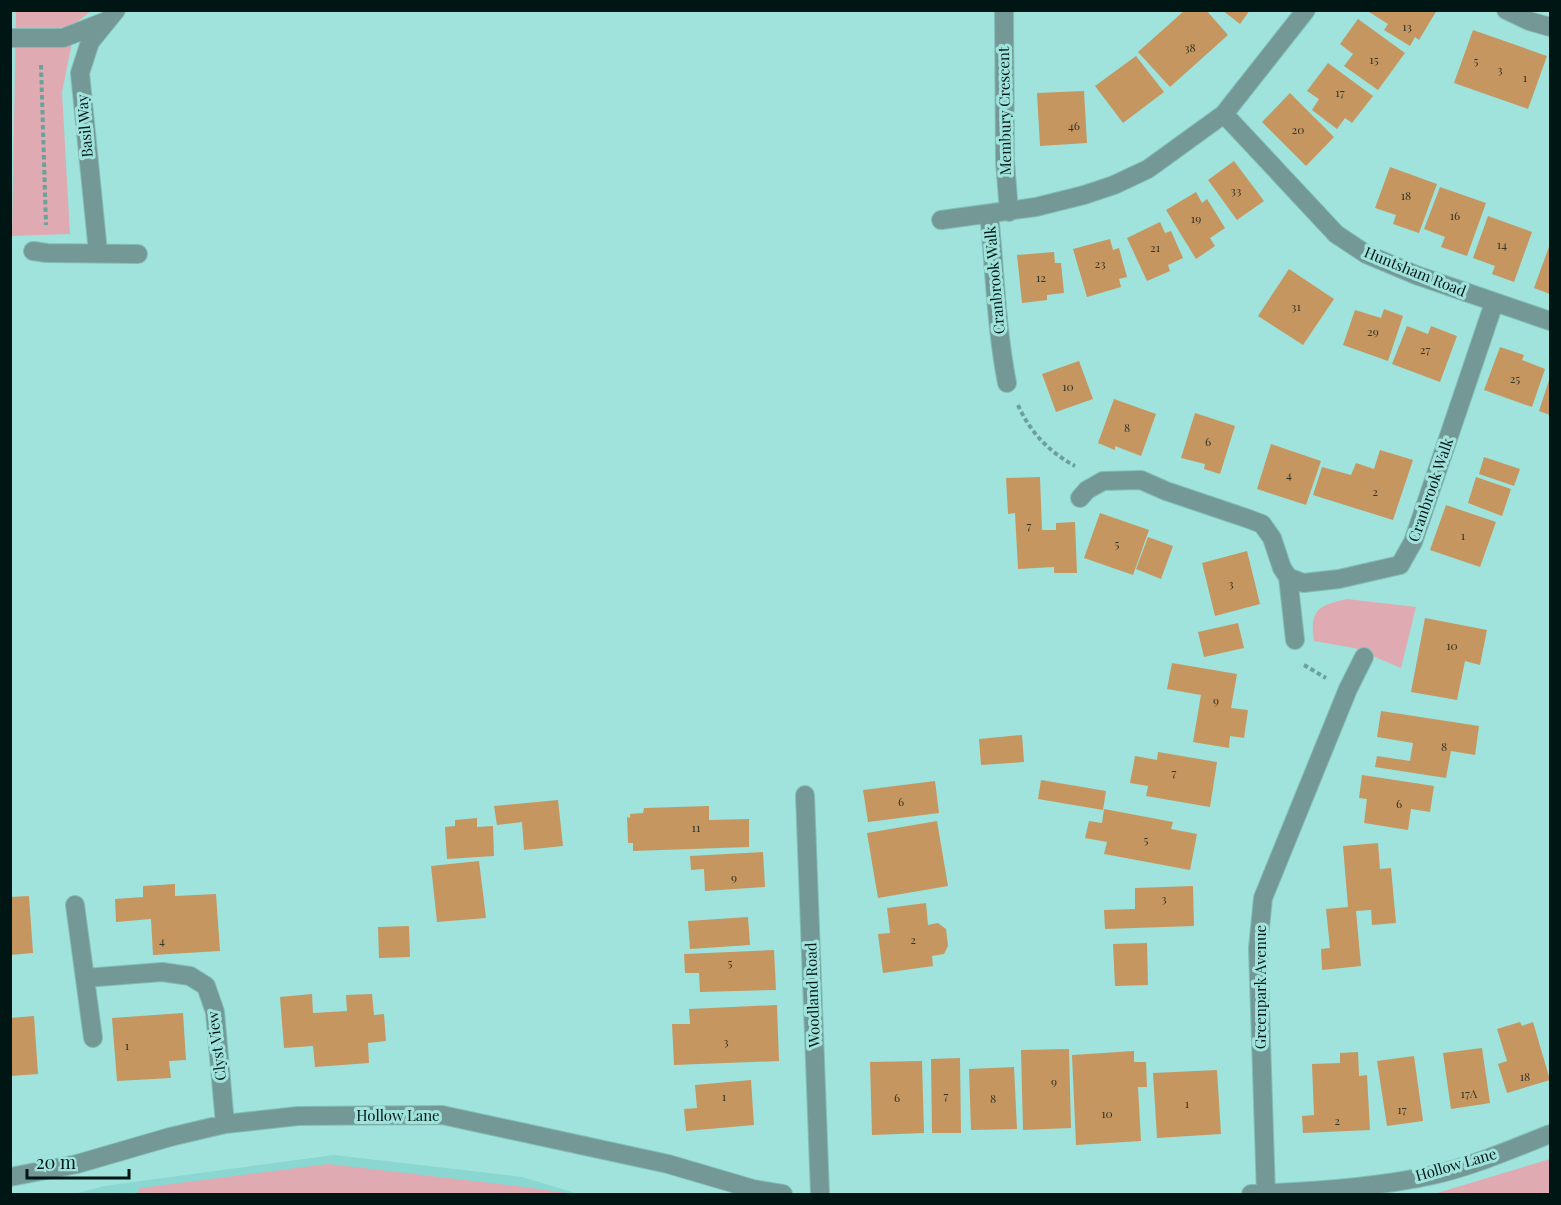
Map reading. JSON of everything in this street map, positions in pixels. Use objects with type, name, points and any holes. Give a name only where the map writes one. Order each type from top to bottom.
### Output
[{"type":"street","name":"Membury Crescent","points":[[1004,10],[1005,161],[1009,212]]},
{"type":"street","points":[[941,220],[1009,212],[1084,195],[1114,185],[1148,169],[1224,114],[1306,10]]},
{"type":"street","points":[[1506,10],[1530,21],[1551,27]]},
{"type":"street","points":[[10,38],[63,38],[111,16]]},
{"type":"street","name":"Basil Way","points":[[98,252],[80,73],[90,42],[111,16]]},
{"type":"street","name":"Huntsham Road","points":[[1224,114],[1336,234],[1366,254],[1494,303],[1551,321]]},
{"type":"street","name":"Cranbrook Walk","points":[[989,213],[998,320],[1007,383]]},
{"type":"street","points":[[40,252],[138,254]]},
{"type":"street","name":"Cranbrook Walk","points":[[1288,577],[1303,583],[1318,582],[1400,565],[1413,542],[1494,303]]},
{"type":"street","points":[[1080,498],[1087,490],[1103,481],[1141,480],[1262,524],[1272,538],[1282,568],[1288,577],[1295,640]]},
{"type":"street","name":"Greenpark Avenue","points":[[1266,1194],[1258,948],[1263,898],[1348,689],[1364,657]]},
{"type":"street","name":"Woodland Road","points":[[805,795],[820,1194]]},
{"type":"street","points":[[75,905],[93,1038]]},
{"type":"street","name":"Clyst View","points":[[85,978],[162,972],[190,976],[206,986],[215,1011],[225,1124]]},
{"type":"street","name":"Hollow Lane","points":[[10,1177],[77,1164],[170,1137],[225,1124],[298,1116],[442,1115],[668,1164],[753,1189],[783,1194]]},
{"type":"street","name":"Hollow Lane","points":[[1251,1194],[1374,1185],[1434,1175],[1551,1134]]},
{"type":"path","points":[[40,252],[43,39]]},
{"type":"path","points":[[1007,383],[1025,421],[1049,450],[1103,481]]},
{"type":"path","points":[[1295,640],[1294,651],[1305,667],[1348,689]]},
{"type":"shaded area","points":[[16,11],[91,11],[76,23],[62,92],[70,234],[12,236]]},
{"type":"shaded area","points":[[1347,599],[1416,607],[1401,668],[1354,648],[1314,641],[1313,622],[1318,611],[1329,604]]},
{"type":"shaded area","points":[[334,1155],[522,1177],[579,1194],[74,1194],[104,1186]]},
{"type":"shaded area","points":[[1550,1159],[1550,1194],[1434,1194]]},
{"type":"shaded area","points":[[328,1164],[573,1194],[137,1194],[140,1188]]},
{"type":"building","points":[[1185,10],[1206,10],[1228,35],[1170,87],[1138,52]]},
{"type":"building","points":[[1222,10],[1250,10],[1240,24]]},
{"type":"building","points":[[1366,10],[1437,10],[1419,40],[1415,37],[1410,46],[1384,30],[1388,24]]},
{"type":"building","points":[[1358,19],[1405,53],[1378,90],[1344,66],[1353,54],[1340,44]]},
{"type":"building","points":[[1473,30],[1547,56],[1528,109],[1454,83]]},
{"type":"building","points":[[1136,56],[1164,92],[1123,123],[1095,86]]},
{"type":"building","points":[[1328,63],[1373,96],[1352,123],[1345,118],[1337,129],[1312,110],[1319,99],[1307,91]]},
{"type":"building","points":[[1084,91],[1087,143],[1040,146],[1037,93]]},
{"type":"building","points":[[1290,93],[1334,137],[1306,166],[1262,122]]},
{"type":"building","points":[[1234,161],[1264,201],[1237,220],[1208,180]]},
{"type":"building","points":[[1390,167],[1437,184],[1419,233],[1393,224],[1396,215],[1375,208]]},
{"type":"building","points":[[1440,187],[1486,203],[1467,256],[1441,247],[1445,237],[1424,229]]},
{"type":"building","points":[[1196,192],[1202,203],[1207,199],[1225,228],[1210,238],[1215,246],[1196,259],[1166,210]]},
{"type":"building","points":[[1488,216],[1532,232],[1514,282],[1492,274],[1495,266],[1473,258]]},
{"type":"building","points":[[1160,222],[1165,233],[1171,231],[1183,258],[1168,265],[1170,271],[1147,281],[1127,238]]},
{"type":"building","points":[[1110,239],[1113,250],[1119,248],[1127,277],[1119,279],[1121,287],[1087,297],[1073,249]]},
{"type":"building","points":[[1550,244],[1550,294],[1534,288]]},
{"type":"building","points":[[1054,252],[1055,263],[1061,263],[1064,293],[1047,295],[1047,300],[1022,303],[1017,255]]},
{"type":"building","points":[[1289,269],[1334,299],[1303,345],[1258,316]]},
{"type":"building","points":[[1384,309],[1403,316],[1388,361],[1343,345],[1355,310],[1381,318]]},
{"type":"building","points":[[1407,326],[1428,334],[1431,326],[1457,336],[1440,382],[1392,364]]},
{"type":"building","points":[[1500,347],[1524,355],[1522,360],[1545,369],[1532,407],[1484,390]]},
{"type":"building","points":[[1079,361],[1093,399],[1056,412],[1042,374]]},
{"type":"building","points":[[1550,377],[1550,415],[1539,411]]},
{"type":"building","points":[[1114,399],[1156,414],[1141,456],[1115,446],[1115,450],[1098,443]]},
{"type":"building","points":[[1195,413],[1235,426],[1220,474],[1204,469],[1205,464],[1181,458]]},
{"type":"building","points":[[1271,444],[1321,461],[1306,505],[1257,489]]},
{"type":"building","points":[[1380,450],[1413,460],[1393,520],[1313,495],[1322,467],[1351,475],[1356,463],[1374,469]]},
{"type":"building","points":[[1484,457],[1520,469],[1514,486],[1479,474]]},
{"type":"building","points":[[1040,477],[1042,530],[1056,530],[1056,523],[1075,522],[1077,573],[1054,573],[1054,567],[1018,569],[1015,513],[1008,514],[1006,478]]},
{"type":"building","points":[[1476,477],[1511,489],[1502,516],[1468,503]]},
{"type":"building","points":[[1446,505],[1496,522],[1480,567],[1430,550]]},
{"type":"building","points":[[1100,513],[1149,530],[1133,575],[1084,558]]},
{"type":"building","points":[[1148,537],[1173,546],[1161,579],[1136,569]]},
{"type":"building","points":[[1247,551],[1260,604],[1215,616],[1202,563]]},
{"type":"building","points":[[1425,618],[1487,630],[1480,665],[1465,661],[1457,700],[1411,692]]},
{"type":"building","points":[[1238,623],[1244,648],[1204,657],[1198,632]]},
{"type":"building","points":[[1172,663],[1237,674],[1231,708],[1248,710],[1244,738],[1230,736],[1229,748],[1193,742],[1201,695],[1167,689]]},
{"type":"building","points":[[1381,711],[1479,726],[1475,755],[1451,751],[1446,778],[1375,767],[1377,756],[1410,761],[1413,743],[1377,737]]},
{"type":"building","points":[[1022,735],[1024,762],[981,765],[979,739]]},
{"type":"building","points":[[1158,752],[1217,762],[1210,807],[1146,796],[1148,786],[1130,783],[1135,756],[1157,760]]},
{"type":"building","points":[[1362,775],[1434,786],[1430,812],[1411,809],[1408,830],[1364,823],[1367,799],[1359,798]]},
{"type":"building","points":[[1041,780],[1106,791],[1103,810],[1038,799]]},
{"type":"building","points":[[935,781],[939,813],[868,822],[863,790]]},
{"type":"building","points":[[558,800],[563,846],[524,850],[522,822],[497,825],[494,806]]},
{"type":"building","points":[[709,806],[709,820],[749,819],[749,847],[633,851],[633,843],[628,843],[627,817],[630,818],[630,814],[643,813],[644,808]]},
{"type":"building","points":[[1104,809],[1173,822],[1171,829],[1197,834],[1190,870],[1104,854],[1107,842],[1085,838],[1089,821],[1102,823]]},
{"type":"building","points":[[477,818],[477,827],[493,826],[494,856],[447,859],[445,827],[455,826],[455,820]]},
{"type":"building","points":[[937,821],[948,886],[878,898],[867,833]]},
{"type":"building","points":[[1378,843],[1380,869],[1391,868],[1396,923],[1372,925],[1371,910],[1356,911],[1361,966],[1322,970],[1321,949],[1330,948],[1326,909],[1348,907],[1343,846]]},
{"type":"building","points":[[763,852],[765,887],[705,891],[704,869],[691,870],[690,856]]},
{"type":"building","points":[[479,861],[486,918],[437,922],[431,866]]},
{"type":"building","points":[[175,884],[175,896],[216,894],[220,951],[153,955],[151,919],[116,922],[115,899],[143,897],[143,886]]},
{"type":"building","points":[[1193,886],[1194,926],[1105,929],[1104,910],[1135,909],[1135,888]]},
{"type":"building","points":[[29,896],[33,953],[10,955],[10,897]]},
{"type":"building","points":[[926,903],[928,925],[938,923],[946,929],[948,946],[944,954],[932,956],[933,966],[883,973],[878,934],[890,933],[887,908]]},
{"type":"building","points":[[748,917],[750,945],[690,949],[688,921]]},
{"type":"building","points":[[409,926],[410,957],[379,958],[378,927]]},
{"type":"building","points":[[1147,943],[1148,985],[1115,986],[1113,944]]},
{"type":"building","points":[[774,950],[776,990],[700,992],[699,973],[685,973],[684,954]]},
{"type":"building","points":[[312,994],[313,1013],[347,1011],[346,995],[372,994],[374,1015],[384,1014],[386,1041],[368,1043],[369,1063],[315,1067],[313,1046],[284,1048],[280,997]]},
{"type":"building","points":[[777,1005],[779,1061],[674,1065],[672,1024],[690,1024],[689,1009]]},
{"type":"building","points":[[183,1013],[186,1060],[169,1061],[171,1078],[117,1081],[112,1018]]},
{"type":"building","points":[[34,1016],[38,1074],[10,1076],[10,1018]]},
{"type":"building","points":[[1520,1022],[1522,1026],[1533,1022],[1550,1080],[1507,1093],[1498,1064],[1507,1061],[1497,1029]]},
{"type":"building","points":[[1482,1048],[1490,1103],[1451,1109],[1443,1053]]},
{"type":"building","points":[[1069,1049],[1071,1128],[1023,1130],[1021,1050]]},
{"type":"building","points":[[1134,1051],[1134,1062],[1146,1062],[1147,1087],[1138,1087],[1141,1141],[1076,1145],[1072,1055]]},
{"type":"building","points":[[1358,1052],[1359,1076],[1367,1075],[1370,1130],[1303,1133],[1302,1116],[1314,1115],[1312,1064],[1340,1063],[1340,1053]]},
{"type":"building","points":[[1414,1056],[1423,1121],[1387,1126],[1377,1061]]},
{"type":"building","points":[[960,1058],[961,1133],[932,1133],[931,1059]]},
{"type":"building","points":[[922,1061],[924,1133],[872,1135],[870,1062]]},
{"type":"building","points":[[1014,1067],[1017,1129],[971,1130],[969,1069]]},
{"type":"building","points":[[1217,1070],[1221,1134],[1157,1138],[1153,1073]]},
{"type":"building","points":[[751,1080],[754,1125],[686,1131],[684,1109],[697,1108],[695,1085]]}]
